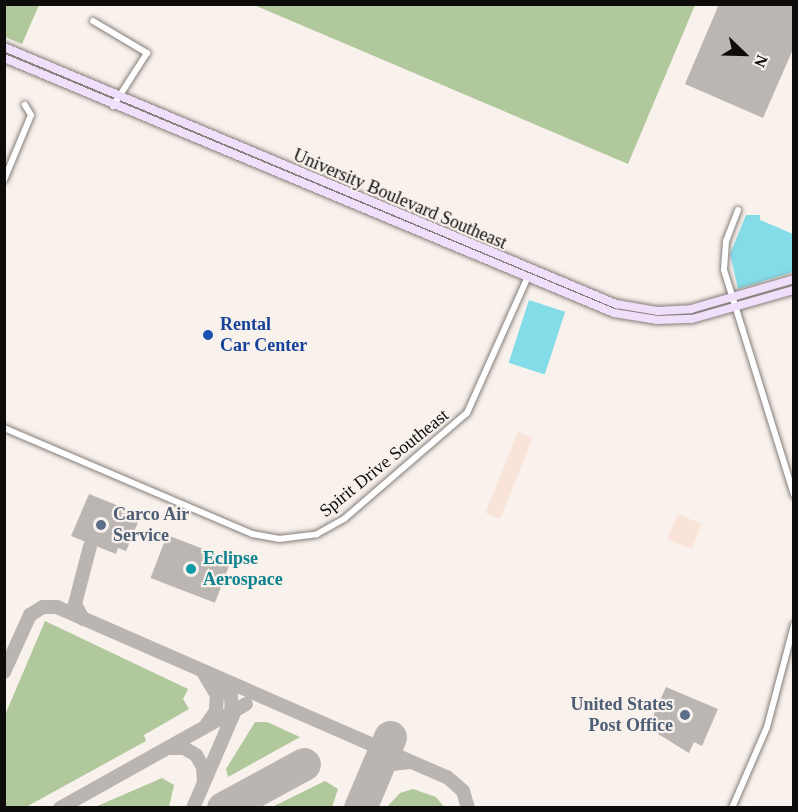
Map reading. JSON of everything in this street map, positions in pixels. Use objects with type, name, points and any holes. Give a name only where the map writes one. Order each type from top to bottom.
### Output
[{"type":"main road","name":"University Boulevard Southeast","points":[[5,52],[118,95],[531,270],[637,309],[680,311],[732,299],[794,279]]},
{"type":"main road","name":"University Boulevard Southeast","points":[[5,52],[113,106],[603,310],[646,320],[692,319],[794,290]]},
{"type":"main road","name":"Spirit Drive Southeast","points":[[527,279],[531,270]]},
{"type":"street","points":[[93,21],[147,53],[113,106]]},
{"type":"street","points":[[4,180],[31,115],[26,105]]},
{"type":"street","points":[[738,210],[724,255],[732,299],[794,495]]},
{"type":"street","name":"Spirit Drive Southeast","points":[[4,428],[252,534],[288,539],[317,534],[344,519],[467,413],[527,279]]},
{"type":"street","points":[[732,807],[767,727],[794,625]]},
{"type":"shaded area","points":[[518,432],[533,438],[500,519],[485,513]]},
{"type":"shaded area","points":[[678,514],[702,524],[691,549],[667,539]]},
{"type":"green space","points":[[4,5],[39,5],[22,44],[5,37]]},
{"type":"green space","points":[[254,5],[695,5],[628,164]]},
{"type":"green space","points":[[45,621],[188,689],[183,699],[189,709],[144,735],[146,741],[26,807],[5,807],[5,715]]},
{"type":"green space","points":[[255,722],[267,722],[300,737],[228,777],[226,769]]},
{"type":"green space","points":[[162,778],[174,785],[169,807],[95,807]]},
{"type":"green space","points":[[325,781],[338,789],[332,807],[272,807]]},
{"type":"green space","points":[[413,789],[436,797],[444,807],[387,807],[400,793]]},
{"type":"water","points":[[746,215],[760,215],[760,220],[793,234],[793,272],[738,289],[730,254]]},
{"type":"water","points":[[529,300],[565,312],[545,375],[509,363]]},
{"type":"building","points":[[719,4],[794,4],[794,47],[763,118],[685,84]]},
{"type":"building","points":[[89,494],[134,512],[132,517],[139,520],[126,551],[118,548],[116,554],[71,536]]},
{"type":"building","name":"Eclipse Aerospace","points":[[167,535],[231,560],[215,603],[151,578]]},
{"type":"building","name":"United States Post Office","points":[[666,687],[718,709],[702,746],[694,742],[689,753],[658,734],[661,726],[651,721]]},
{"type":"taxiway","points":[[83,619],[75,604],[90,546]]},
{"type":"taxiway","points":[[4,672],[30,615],[43,607],[57,607],[447,777],[463,791],[468,808]]},
{"type":"taxiway","points":[[203,672],[217,695],[216,711],[207,724]]},
{"type":"taxiway","points":[[218,678],[231,696],[232,717]]},
{"type":"taxiway","points":[[60,808],[246,704]]},
{"type":"taxiway","points":[[193,808],[236,708]]},
{"type":"taxiway","points":[[168,748],[184,748],[196,755],[203,767],[204,781]]},
{"type":"taxiway","points":[[360,808],[376,775],[392,764],[410,762]]},
{"type":"runway","points":[[360,808],[390,737]]},
{"type":"runway","points":[[223,808],[304,764]]},
{"type":"place","name":"Rental Car Center","points":[[208,335]]},
{"type":"place","name":"Carco Air Service","points":[[101,525]]},
{"type":"place","name":"Eclipse Aerospace","points":[[191,569]]},
{"type":"place","name":"United States Post Office","points":[[685,715]]}]
